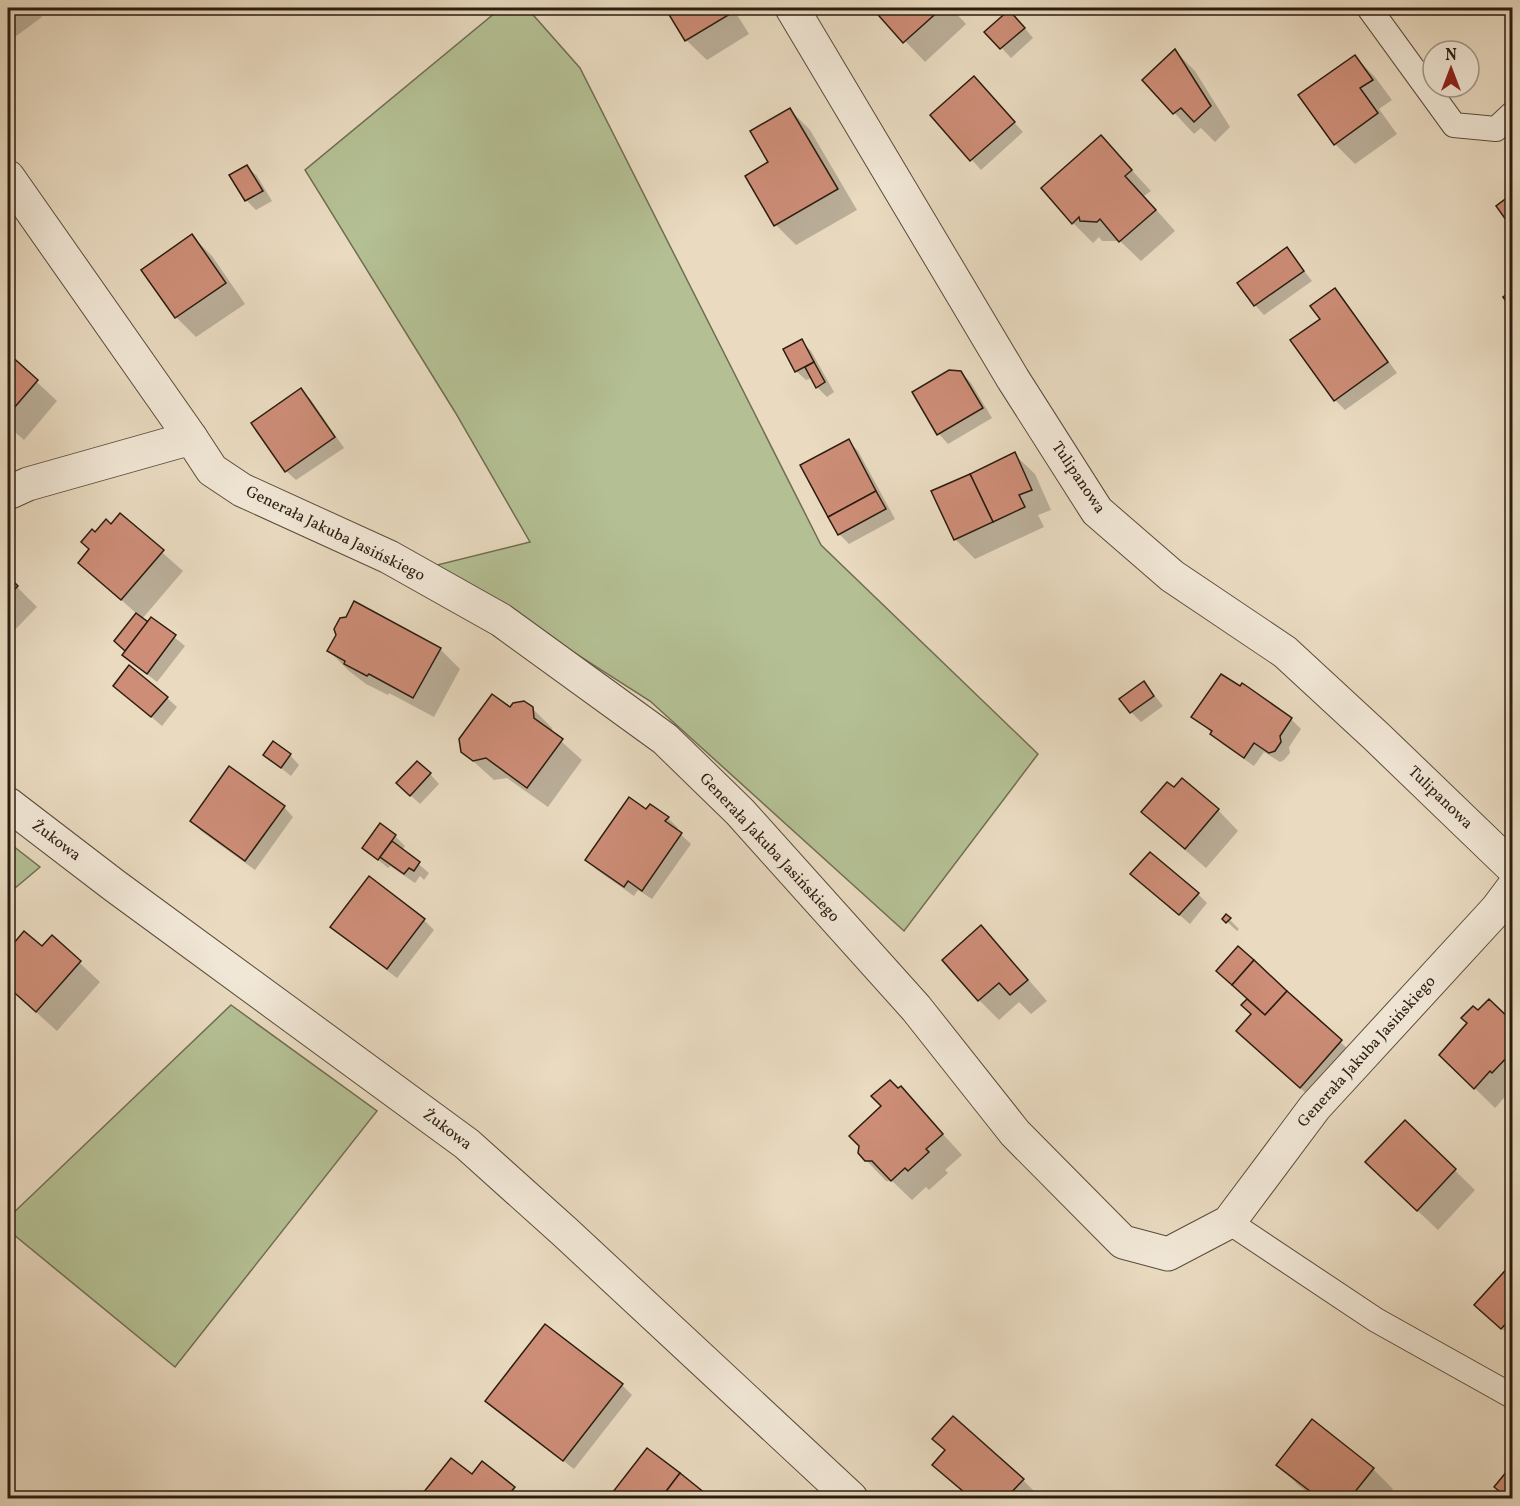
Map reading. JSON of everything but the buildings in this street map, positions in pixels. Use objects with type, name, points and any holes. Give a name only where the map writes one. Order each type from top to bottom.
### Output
[{"type":"street","name":"Tulipanowa","points":[[792,8],[1013,379],[1097,511],[1172,576],[1285,652],[1512,867]]},
{"type":"street","name":"Generała Jakuba Jasińskiego","points":[[8,177],[212,470],[242,490],[388,557],[501,620],[665,739],[740,812],[916,1008],[1015,1133],[1123,1242],[1168,1254],[1229,1222],[1315,1107],[1497,909],[1512,889]]},
{"type":"street","points":[[8,493],[28,484],[191,438]]},
{"type":"street","name":"Żukowa","points":[[8,804],[115,886],[467,1144],[851,1498]]},
{"type":"lane","points":[[1369,8],[1455,125],[1496,129],[1512,114]]},
{"type":"lane","points":[[1229,1222],[1376,1320],[1512,1396]]},
{"type":"green space","points":[[501,8],[527,8],[580,68],[821,545],[1038,754],[904,931],[650,701],[437,565],[530,542],[455,412],[305,170]]},
{"type":"green space","points":[[8,842],[40,867],[8,894]]},
{"type":"green space","points":[[231,1005],[377,1111],[175,1367],[8,1230],[8,1218]]}]
